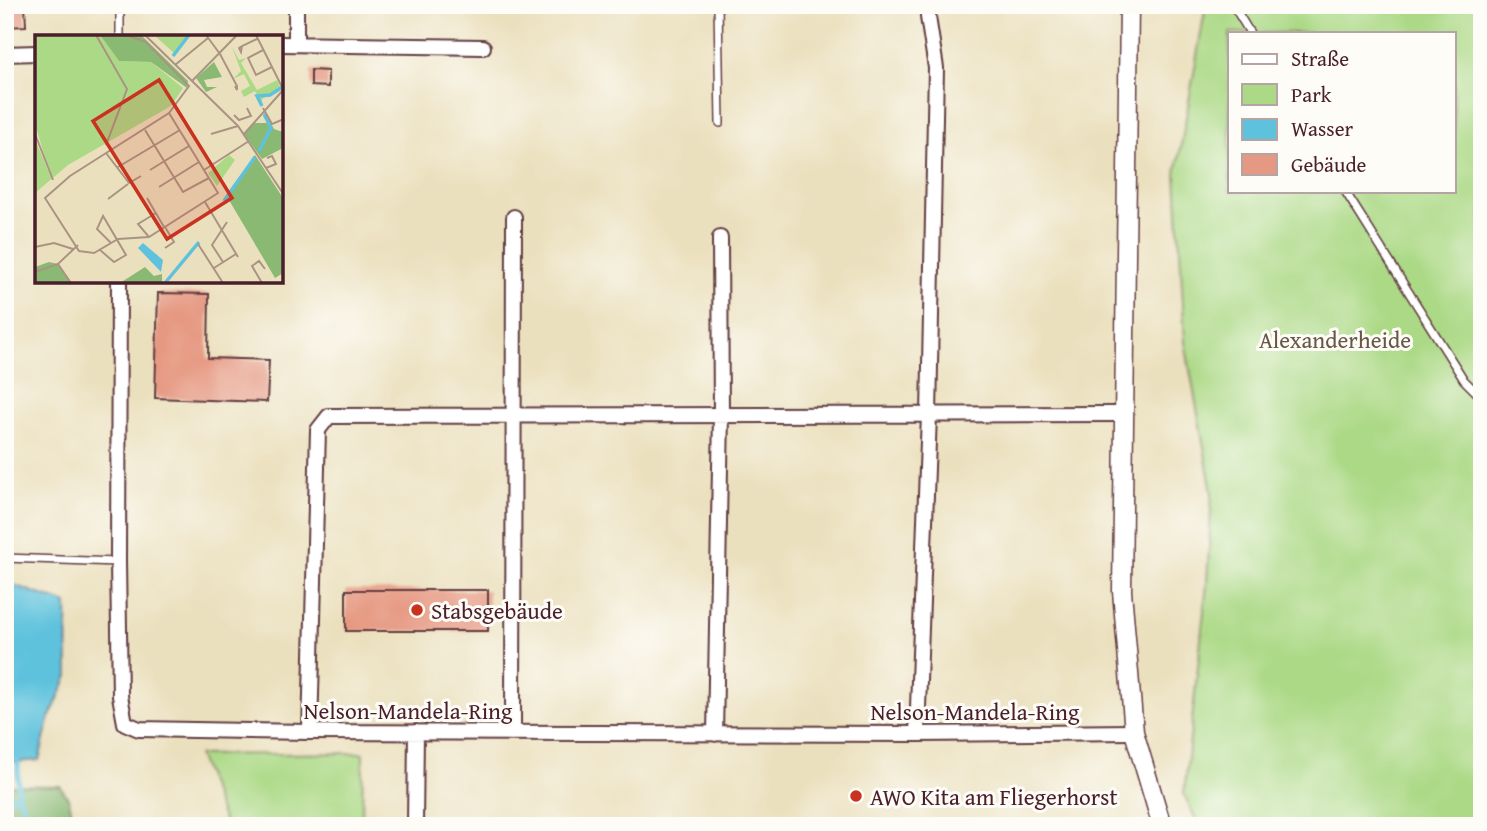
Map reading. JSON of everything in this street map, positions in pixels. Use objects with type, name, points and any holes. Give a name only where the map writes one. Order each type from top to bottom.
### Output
[{"type":"street","points":[[296,5],[289,44],[483,47]]},
{"type":"street","points":[[917,734],[929,415],[936,68],[928,18],[929,5]]},
{"type":"street","points":[[1129,5],[1122,591],[1134,732],[1162,826]]},
{"type":"street","points":[[5,54],[35,53]]},
{"type":"street","points":[[513,733],[514,217]]},
{"type":"street","points":[[715,734],[721,415],[719,238]]},
{"type":"street","name":"Nelson-Mandela-Ring","points":[[119,284],[118,562],[120,696],[125,723],[139,729],[310,732],[1134,732]]},
{"type":"street","points":[[310,732],[318,430],[329,416],[1123,414]]},
{"type":"street","points":[[415,826],[416,732]]},
{"type":"lane","points":[[120,5],[120,35]]},
{"type":"lane","points":[[718,5],[720,124]]},
{"type":"lane","points":[[1233,5],[1249,32]]},
{"type":"lane","points":[[1346,192],[1464,380],[1482,398]]},
{"type":"lane","points":[[5,558],[118,562]]},
{"type":"green space","name":"Alexanderheide","points":[[1206,5],[1482,5],[1482,826],[1199,826],[1184,794],[1207,584],[1212,492],[1185,342],[1176,174]]},
{"type":"green space","points":[[363,753],[362,826],[226,826],[198,755]]},
{"type":"green space","points":[[5,785],[60,786],[69,800],[75,826],[5,826]]},
{"type":"water","points":[[5,582],[67,604],[68,676],[49,719],[39,760],[5,763]]},
{"type":"building","points":[[5,5],[25,5],[26,26],[5,27]]},
{"type":"building","points":[[311,70],[328,71],[328,87],[311,86]]},
{"type":"building","points":[[158,293],[209,294],[208,358],[269,360],[267,402],[155,398]]},
{"type":"building","name":"Stabsgebäude","points":[[346,590],[488,590],[488,631],[346,631]]},
{"type":"waterway","points":[[18,755],[18,796],[32,826]]},
{"type":"waterway","points":[[5,799],[18,796]]},
{"type":"place","name":"Stabsgebäude","points":[[417,610]]},
{"type":"place","name":"AWO Kita am Fliegerhorst","points":[[856,796]]}]
